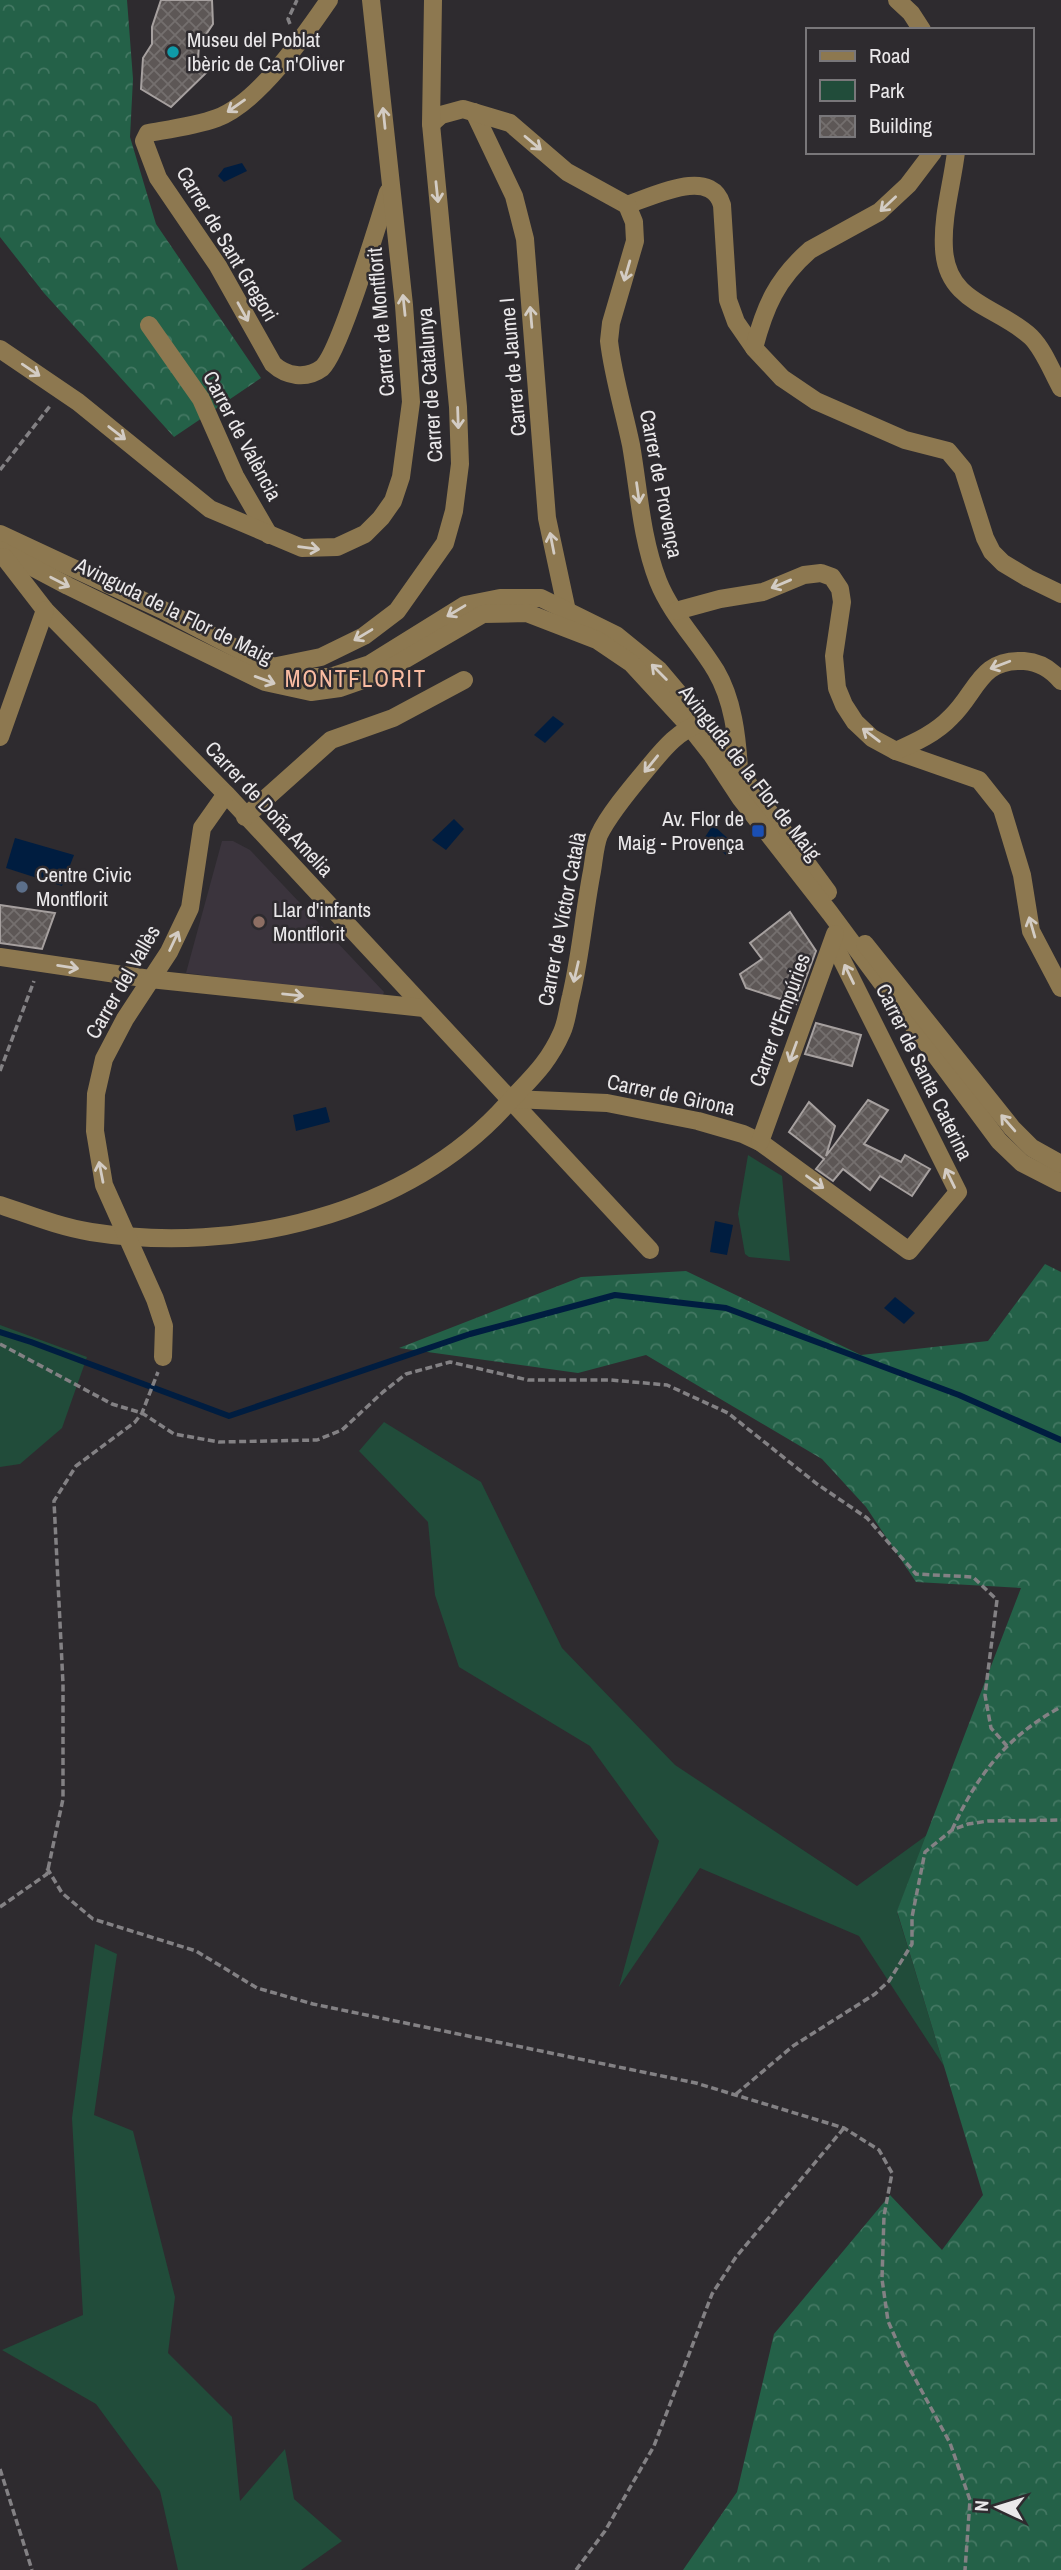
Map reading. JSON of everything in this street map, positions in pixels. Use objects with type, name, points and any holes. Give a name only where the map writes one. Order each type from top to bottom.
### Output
[{"type":"street","name":"Carrer de Sant Gregori","points":[[329,0],[282,63],[248,98],[220,117],[148,133],[144,141],[158,178],[218,265],[273,364],[283,373],[296,376],[322,368],[337,344],[390,186]]},
{"type":"street","name":"Carrer de Montflorit","points":[[0,349],[62,391],[211,509],[302,548],[337,547],[365,534],[393,501],[401,477],[411,402],[409,358],[371,0]]},
{"type":"street","name":"Carrer de Catalunya","points":[[272,667],[321,657],[364,636],[397,611],[444,543],[454,511],[460,464],[458,407],[431,124],[433,0]]},
{"type":"street","points":[[897,0],[911,13],[921,28]]},
{"type":"street","points":[[431,124],[441,115],[463,109],[510,123],[567,172],[627,205],[670,190],[699,185],[709,187],[722,205],[728,300],[736,322],[754,348],[782,379],[816,401],[905,440],[948,452],[963,469],[992,552],[1003,563],[1061,594]]},
{"type":"street","name":"Carrer de Jaume I","points":[[474,112],[514,196],[525,239],[547,518],[568,619]]},
{"type":"street","points":[[754,348],[767,304],[795,264],[810,250],[879,212],[908,185],[931,154]]},
{"type":"street","points":[[956,154],[945,217],[946,267],[961,292],[1025,332],[1036,342],[1061,388]]},
{"type":"street","name":"Carrer de Provença","points":[[627,205],[634,222],[635,241],[611,323],[610,348],[631,448],[642,522],[660,585],[716,670],[726,693],[735,728],[741,799]]},
{"type":"street","name":"Carrer de València","points":[[149,325],[201,399],[234,476],[269,535]]},
{"type":"street","name":"Avinguda de la Flor de Maig","points":[[0,534],[163,610],[296,677],[330,677],[370,664],[465,605],[500,598],[541,598],[568,619]]},
{"type":"street","name":"Avinguda de la Flor de Maig","points":[[0,551],[265,682],[311,692],[340,688],[380,674],[482,614],[527,612],[568,619],[617,635],[659,670],[697,724],[739,771],[838,927],[865,944],[1012,1128],[1032,1148],[1061,1164]]},
{"type":"street","name":"Carrer de Doña Amelia","points":[[0,551],[45,610],[226,794],[650,1250]]},
{"type":"street","points":[[676,611],[720,599],[764,592],[804,575],[821,573],[832,578],[840,589],[842,601],[834,656],[837,688],[855,722],[872,738],[896,751],[979,780],[1002,809],[1022,875],[1031,931],[1061,988]]},
{"type":"street","points":[[1,729],[45,610]]},
{"type":"street","points":[[896,751],[927,737],[951,717],[987,671],[998,663],[1020,661],[1042,664],[1061,681]]},
{"type":"street","points":[[245,817],[331,740],[393,718],[464,680]]},
{"type":"street","name":"Avinguda de la Flor de Maig","points":[[697,724],[712,755],[741,799],[999,1141],[1022,1163],[1061,1183]]},
{"type":"street","name":"Carrer de Víctor Català","points":[[0,1205],[90,1232],[186,1238],[241,1234],[295,1224],[356,1206],[454,1152],[489,1124],[540,1071],[563,1030],[581,954],[584,912],[599,835],[664,748],[697,724]]},
{"type":"street","name":"Carrer del Vallès","points":[[163,1357],[164,1326],[155,1299],[104,1185],[95,1131],[96,1094],[104,1059],[150,979],[169,952],[190,908],[202,828],[226,794]]},
{"type":"street","name":"Carrer d'Empúries","points":[[760,1142],[838,927]]},
{"type":"street","name":"Carrer de Santa Caterina","points":[[838,927],[958,1192],[909,1251]]},
{"type":"street","points":[[0,957],[150,979],[424,1008]]},
{"type":"street","name":"Carrer de Girona","points":[[512,1099],[607,1103],[743,1133],[760,1142],[909,1251]]},
{"type":"path","points":[[0,470],[62,391]]},
{"type":"path","points":[[0,1071],[40,963]]},
{"type":"path","points":[[0,1345],[112,1404],[142,1413],[174,1434],[219,1442],[317,1440],[342,1430],[406,1374],[450,1362],[528,1380],[611,1380],[667,1384],[728,1413],[817,1484],[867,1518],[916,1574],[973,1577],[997,1600],[985,1695],[991,1728],[1007,1746]]},
{"type":"path","points":[[0,1907],[47,1874],[63,1799],[63,1685],[54,1501],[76,1466],[135,1422],[142,1413],[163,1357]]},
{"type":"path","points":[[952,1830],[968,1795],[1007,1746],[1039,1720],[1061,1707]]},
{"type":"path","points":[[736,2094],[793,2046],[875,1994],[889,1981],[912,1944],[912,1917],[925,1852],[952,1830],[988,1821],[1061,1820]]},
{"type":"path","points":[[47,1868],[62,1893],[93,1919],[196,1951],[257,1988],[313,2004],[696,2083],[844,2128],[879,2150],[892,2173],[884,2216],[882,2279],[888,2321],[906,2362],[950,2443],[970,2500],[965,2570]]},
{"type":"path","points":[[576,2570],[605,2530],[654,2446],[712,2294],[736,2257],[844,2128]]},
{"type":"path","points":[[0,2469],[32,2570]]},
{"type":"shaded area","name":"Llar d'infants Montflorit","points":[[222,841],[233,841],[250,850],[384,992],[382,998],[186,973]]},
{"type":"green space","points":[[0,0],[127,0],[133,79],[130,137],[156,224],[261,378],[174,437],[44,293],[0,237]]},
{"type":"green space","points":[[748,1155],[782,1176],[790,1261],[749,1257],[745,1254],[738,1214]]},
{"type":"green space","points":[[1045,1264],[1061,1272],[1061,2570],[683,2570],[737,2492],[774,2334],[890,2195],[942,2250],[983,2195],[897,1911],[1021,1588],[916,1582],[866,1507],[822,1459],[646,1355],[578,1373],[399,1348],[581,1277],[686,1271],[861,1355],[988,1341]]},
{"type":"green space","points":[[0,1325],[87,1357],[62,1428],[20,1464],[0,1467]]},
{"type":"green space","points":[[384,1422],[481,1482],[562,1648],[675,1765],[857,1886],[927,1835],[897,1912],[944,2066],[859,1936],[700,1868],[619,1987],[659,1841],[590,1746],[459,1667],[435,1595],[428,1522],[359,1451]]},
{"type":"green space","points":[[95,1944],[117,1954],[94,2115],[133,2131],[175,2297],[168,2353],[232,2417],[240,2501],[285,2449],[294,2499],[342,2541],[301,2570],[178,2570],[160,2491],[96,2404],[2,2350],[83,2315],[72,2118]]},
{"type":"water","points":[[242,163],[247,171],[224,182],[218,176],[224,168]]},
{"type":"water","points":[[553,716],[564,724],[545,743],[534,735]]},
{"type":"water","points":[[454,819],[464,829],[446,850],[432,840]]},
{"type":"water","points":[[713,825],[734,844],[726,855],[705,837]]},
{"type":"water","points":[[15,838],[74,855],[62,886],[6,868]]},
{"type":"water","points":[[326,1107],[330,1122],[296,1131],[293,1115]]},
{"type":"water","points":[[715,1221],[733,1225],[727,1255],[710,1252]]},
{"type":"water","points":[[895,1297],[915,1313],[904,1324],[884,1308]]},
{"type":"building","name":"Museu del Poblat Ibèric de Ca n'Oliver","points":[[161,0],[212,0],[213,24],[199,45],[198,60],[208,71],[171,107],[141,89],[143,58],[152,44],[152,27]]},
{"type":"building","points":[[0,905],[55,913],[42,949],[0,943]]},
{"type":"building","points":[[790,912],[816,951],[796,1004],[746,988],[740,974],[762,959],[750,943]]},
{"type":"building","points":[[816,1023],[861,1035],[852,1066],[805,1054]]},
{"type":"building","points":[[868,1100],[888,1110],[864,1144],[901,1162],[905,1155],[930,1169],[912,1196],[880,1176],[870,1190],[843,1169],[833,1181],[816,1169],[824,1159],[789,1132],[809,1102],[835,1126],[826,1156]]},
{"type":"waterway","points":[[0,1332],[229,1416],[470,1334],[615,1295],[726,1308],[959,1395],[1061,1440]]},
{"type":"place","name":"Museu del Poblat Ibèric de Ca n'Oliver","points":[[173,52]]},
{"type":"place","name":"Av. Flor de Maig - Provença","points":[[758,831]]},
{"type":"place","name":"Centre Civic Montflorit","points":[[22,887]]},
{"type":"place","name":"Llar d'infants Montflorit","points":[[259,922]]},
{"type":"district","name":"MONTFLORIT","points":[[356,679]]}]
